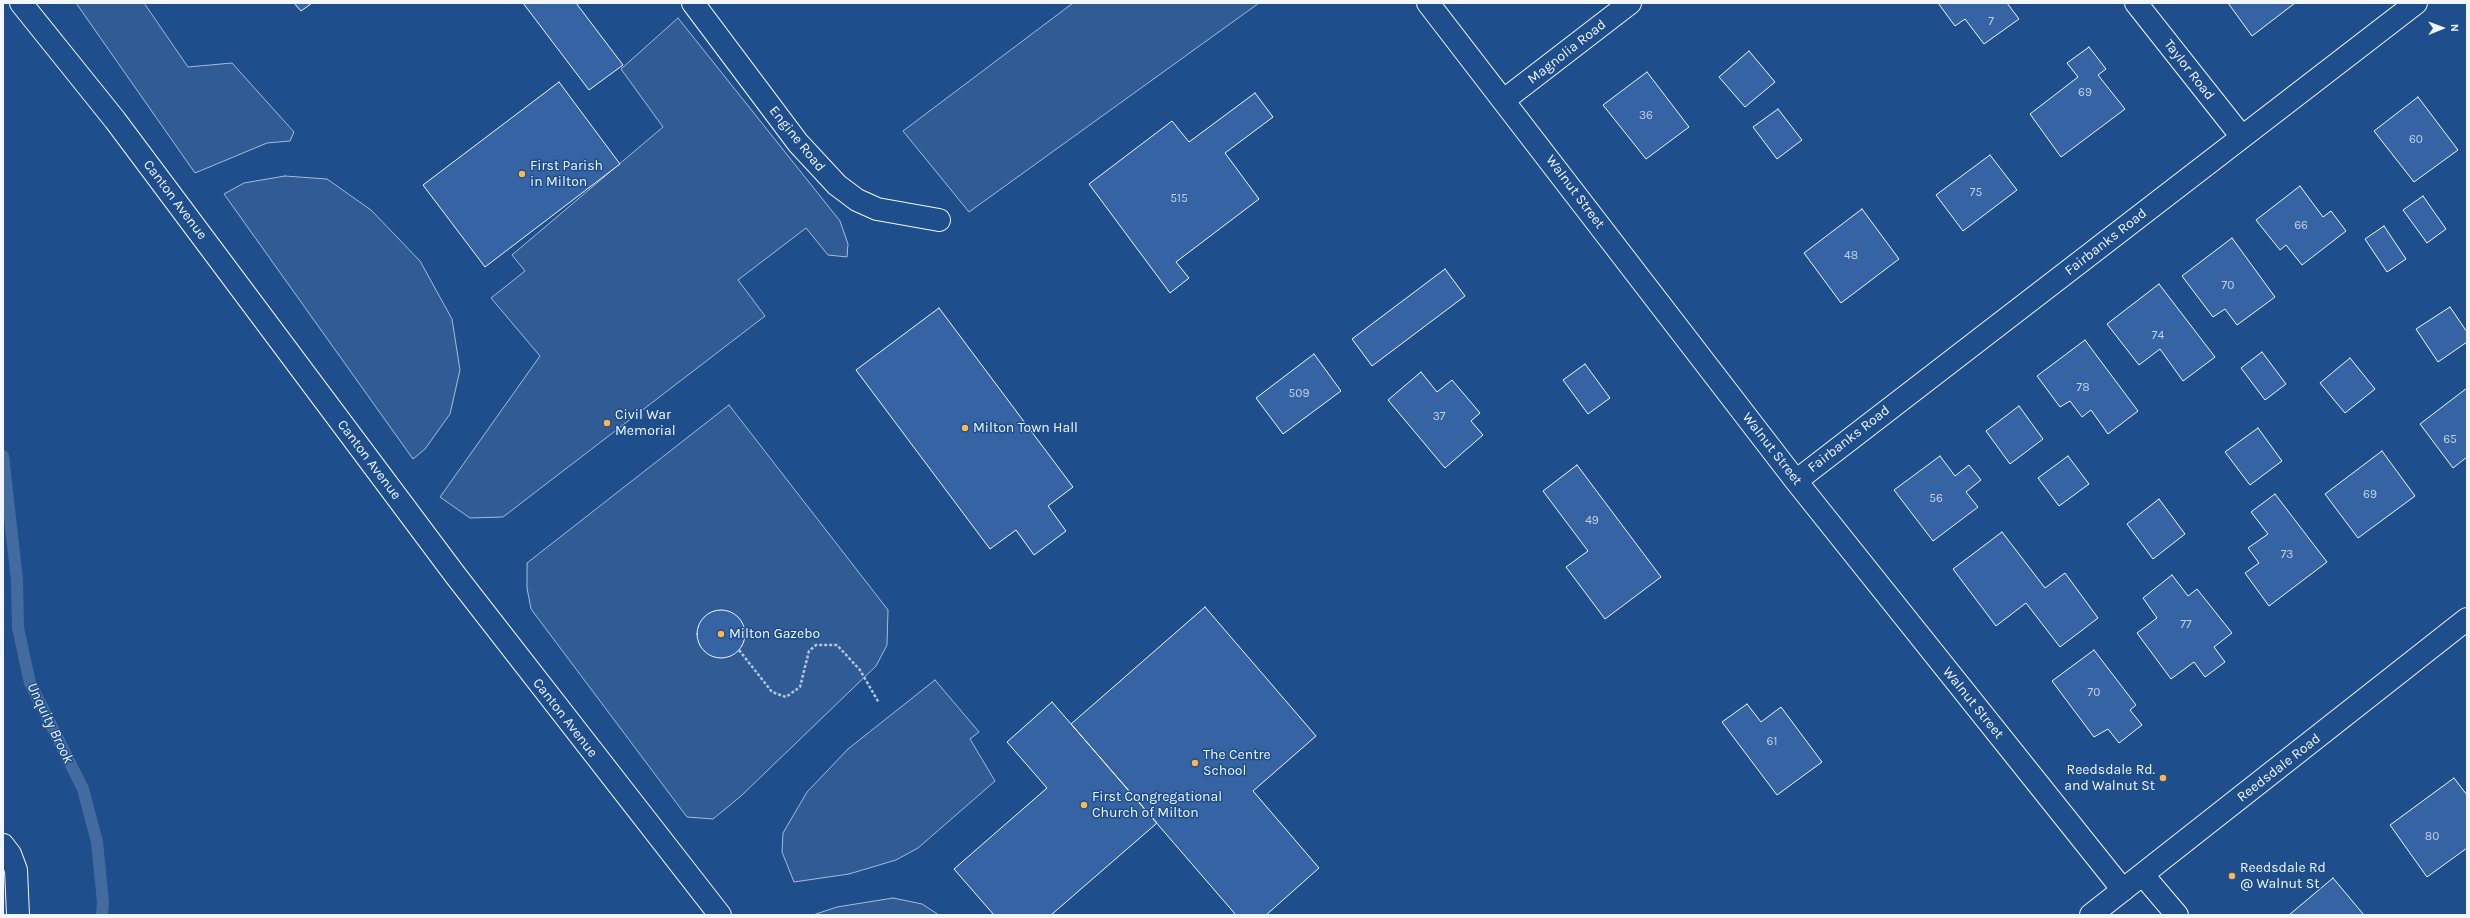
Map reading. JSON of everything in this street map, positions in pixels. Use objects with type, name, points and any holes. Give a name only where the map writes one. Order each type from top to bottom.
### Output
[{"type":"street","name":"Canton Avenue","points":[[20,3],[115,120],[451,570],[720,915]]},
{"type":"street","name":"Engine Road","points":[[693,3],[798,143],[837,185],[857,200],[877,209],[939,220]]},
{"type":"street","name":"Walnut Street","points":[[1428,3],[1796,481],[2123,890]]},
{"type":"street","name":"Magnolia Road","points":[[1504,100],[1630,3]]},
{"type":"street","name":"Taylor Road","points":[[2136,3],[2242,137]]},
{"type":"street","name":"Fairbanks Road","points":[[1796,481],[2416,3]]},
{"type":"street","name":"Reedsdale Road","points":[[2091,915],[2467,619]]},
{"type":"street","points":[[3,845],[10,854],[16,870],[18,915]]},
{"type":"street","points":[[2143,875],[2177,915]]},
{"type":"path","points":[[739,650],[772,692],[786,697],[800,687],[809,651],[816,645],[837,645],[860,670],[879,703]]},
{"type":"shaded area","points":[[76,3],[144,3],[188,67],[232,63],[294,132],[290,141],[267,143],[195,173]]},
{"type":"shaded area","points":[[1073,3],[1259,3],[969,212],[903,131]]},
{"type":"shaded area","points":[[678,18],[840,221],[848,244],[847,257],[828,255],[806,228],[738,280],[765,316],[503,517],[470,518],[440,497],[540,356],[491,298],[525,271],[512,255],[663,127],[621,69]]},
{"type":"shaded area","points":[[285,176],[327,179],[371,210],[420,261],[452,319],[460,370],[450,414],[425,449],[413,459],[224,194],[244,183]]},
{"type":"shaded area","points":[[729,405],[888,610],[887,645],[876,666],[741,796],[713,819],[687,817],[531,609],[527,588],[527,563]]},
{"type":"shaded area","points":[[935,680],[979,732],[970,739],[995,781],[918,848],[896,860],[849,874],[794,882],[782,852],[783,833],[807,792],[848,749]]},
{"type":"shaded area","points":[[893,898],[922,904],[939,915],[813,915],[837,907]]},
{"type":"building","points":[[294,3],[312,3],[301,11]]},
{"type":"building","points":[[523,3],[576,3],[623,65],[589,90]]},
{"type":"building","points":[[1938,3],[2007,3],[2019,19],[1984,44],[1965,19],[1955,26]]},
{"type":"building","points":[[2228,3],[2295,3],[2252,36]]},
{"type":"building","points":[[2089,47],[2106,69],[2098,75],[2125,109],[2061,157],[2030,114],[2078,77],[2067,63]]},
{"type":"building","points":[[1749,51],[1775,82],[1745,107],[1719,77]]},
{"type":"building","points":[[1647,72],[1689,127],[1646,159],[1603,105]]},
{"type":"building","name":"First Parish in Milton","points":[[559,82],[620,164],[485,267],[423,185]]},
{"type":"building","points":[[1255,93],[1273,117],[1225,153],[1259,199],[1176,262],[1189,278],[1170,293],[1089,184],[1172,121],[1189,142]]},
{"type":"building","points":[[2418,97],[2458,150],[2414,182],[2374,131]]},
{"type":"building","points":[[1778,109],[1802,140],[1777,159],[1753,127]]},
{"type":"building","points":[[1990,155],[2017,190],[1963,231],[1936,195]]},
{"type":"building","points":[[2300,186],[2323,217],[2331,211],[2346,231],[2302,265],[2286,245],[2280,250],[2256,220]]},
{"type":"building","points":[[2423,196],[2446,229],[2427,243],[2403,210]]},
{"type":"building","points":[[1862,209],[1899,259],[1841,303],[1804,253]]},
{"type":"building","points":[[2384,226],[2406,259],[2387,272],[2365,239]]},
{"type":"building","points":[[2232,238],[2275,297],[2237,325],[2225,309],[2213,317],[2182,276]]},
{"type":"building","points":[[1445,269],[1465,296],[1372,366],[1352,339]]},
{"type":"building","points":[[2159,284],[2215,357],[2183,381],[2160,349],[2139,365],[2107,324]]},
{"type":"building","points":[[2450,307],[2467,332],[2467,342],[2438,362],[2416,329]]},
{"type":"building","name":"Milton Town Hall","points":[[939,308],[1073,487],[1048,506],[1066,531],[1034,555],[1016,530],[990,549],[856,370]]},
{"type":"building","points":[[2085,340],[2138,411],[2108,434],[2091,410],[2082,417],[2070,401],[2060,407],[2037,376]]},
{"type":"building","points":[[2262,352],[2286,384],[2265,400],[2241,368]]},
{"type":"building","points":[[1314,354],[1341,391],[1283,434],[1256,398]]},
{"type":"building","points":[[2350,358],[2375,389],[2345,413],[2320,383]]},
{"type":"building","points":[[1585,364],[1610,398],[1588,414],[1563,380]]},
{"type":"building","points":[[1421,372],[1437,392],[1452,380],[1480,413],[1471,421],[1483,435],[1445,468],[1388,400]]},
{"type":"building","points":[[2467,388],[2467,457],[2453,468],[2420,424]]},
{"type":"building","points":[[2019,406],[2043,439],[2010,464],[1986,431]]},
{"type":"building","points":[[2258,428],[2282,461],[2250,485],[2225,452]]},
{"type":"building","points":[[2382,451],[2415,496],[2358,538],[2325,494]]},
{"type":"building","points":[[1940,456],[1955,476],[1969,465],[1981,480],[1966,492],[1978,507],[1933,541],[1894,490]]},
{"type":"building","points":[[2068,456],[2089,484],[2059,506],[2038,478]]},
{"type":"building","points":[[1577,465],[1661,577],[1605,619],[1566,567],[1588,551],[1543,491]]},
{"type":"building","points":[[2275,494],[2327,562],[2269,606],[2245,573],[2259,563],[2248,548],[2268,534],[2251,512]]},
{"type":"building","points":[[2159,499],[2185,534],[2153,559],[2127,524]]},
{"type":"building","points":[[2002,532],[2045,588],[2065,573],[2098,618],[2060,647],[2026,603],[1996,626],[1953,569]]},
{"type":"building","points":[[2172,575],[2188,596],[2197,589],[2232,633],[2214,647],[2225,662],[2205,677],[2194,662],[2171,679],[2137,633],[2157,618],[2143,598]]},
{"type":"building","name":"The Centre School","points":[[1205,607],[1316,736],[1253,791],[1319,868],[1266,915],[1236,915],[1071,724]]},
{"type":"building","name":"Milton Gazebo","points":[[721,610],[730,612],[738,617],[743,625],[745,634],[743,643],[738,651],[730,656],[721,658],[712,656],[704,651],[699,643],[697,634],[699,625],[704,617],[712,612]]},
{"type":"building","points":[[2094,650],[2136,705],[2130,710],[2142,725],[2119,743],[2108,729],[2094,737],[2052,681]]},
{"type":"building","name":"First Congregational Church of Milton","points":[[1052,702],[1157,823],[1051,915],[994,915],[954,869],[1047,788],[1007,742]]},
{"type":"building","points":[[1747,704],[1761,722],[1781,707],[1822,762],[1777,795],[1722,722]]},
{"type":"building","points":[[2454,778],[2467,795],[2467,848],[2427,877],[2390,825]]},
{"type":"building","points":[[2333,878],[2364,915],[2289,915]]},
{"type":"waterway","name":"Unquity Brook","points":[[3,456],[17,580],[18,628],[30,683],[83,789],[97,842],[103,902],[102,915]]},
{"type":"place","name":"First Parish in Milton","points":[[522,174]]},
{"type":"place","name":"Civil War Memorial","points":[[607,423]]},
{"type":"place","name":"Milton Town Hall","points":[[965,428]]},
{"type":"place","name":"Milton Gazebo","points":[[721,634]]},
{"type":"place","name":"The Centre School","points":[[1195,763]]},
{"type":"place","name":"Reedsdale Rd. and Walnut St","points":[[2163,778]]},
{"type":"place","name":"First Congregational Church of Milton","points":[[1084,805]]},
{"type":"place","name":"Reedsdale Rd @ Walnut St","points":[[2232,876]]}]
